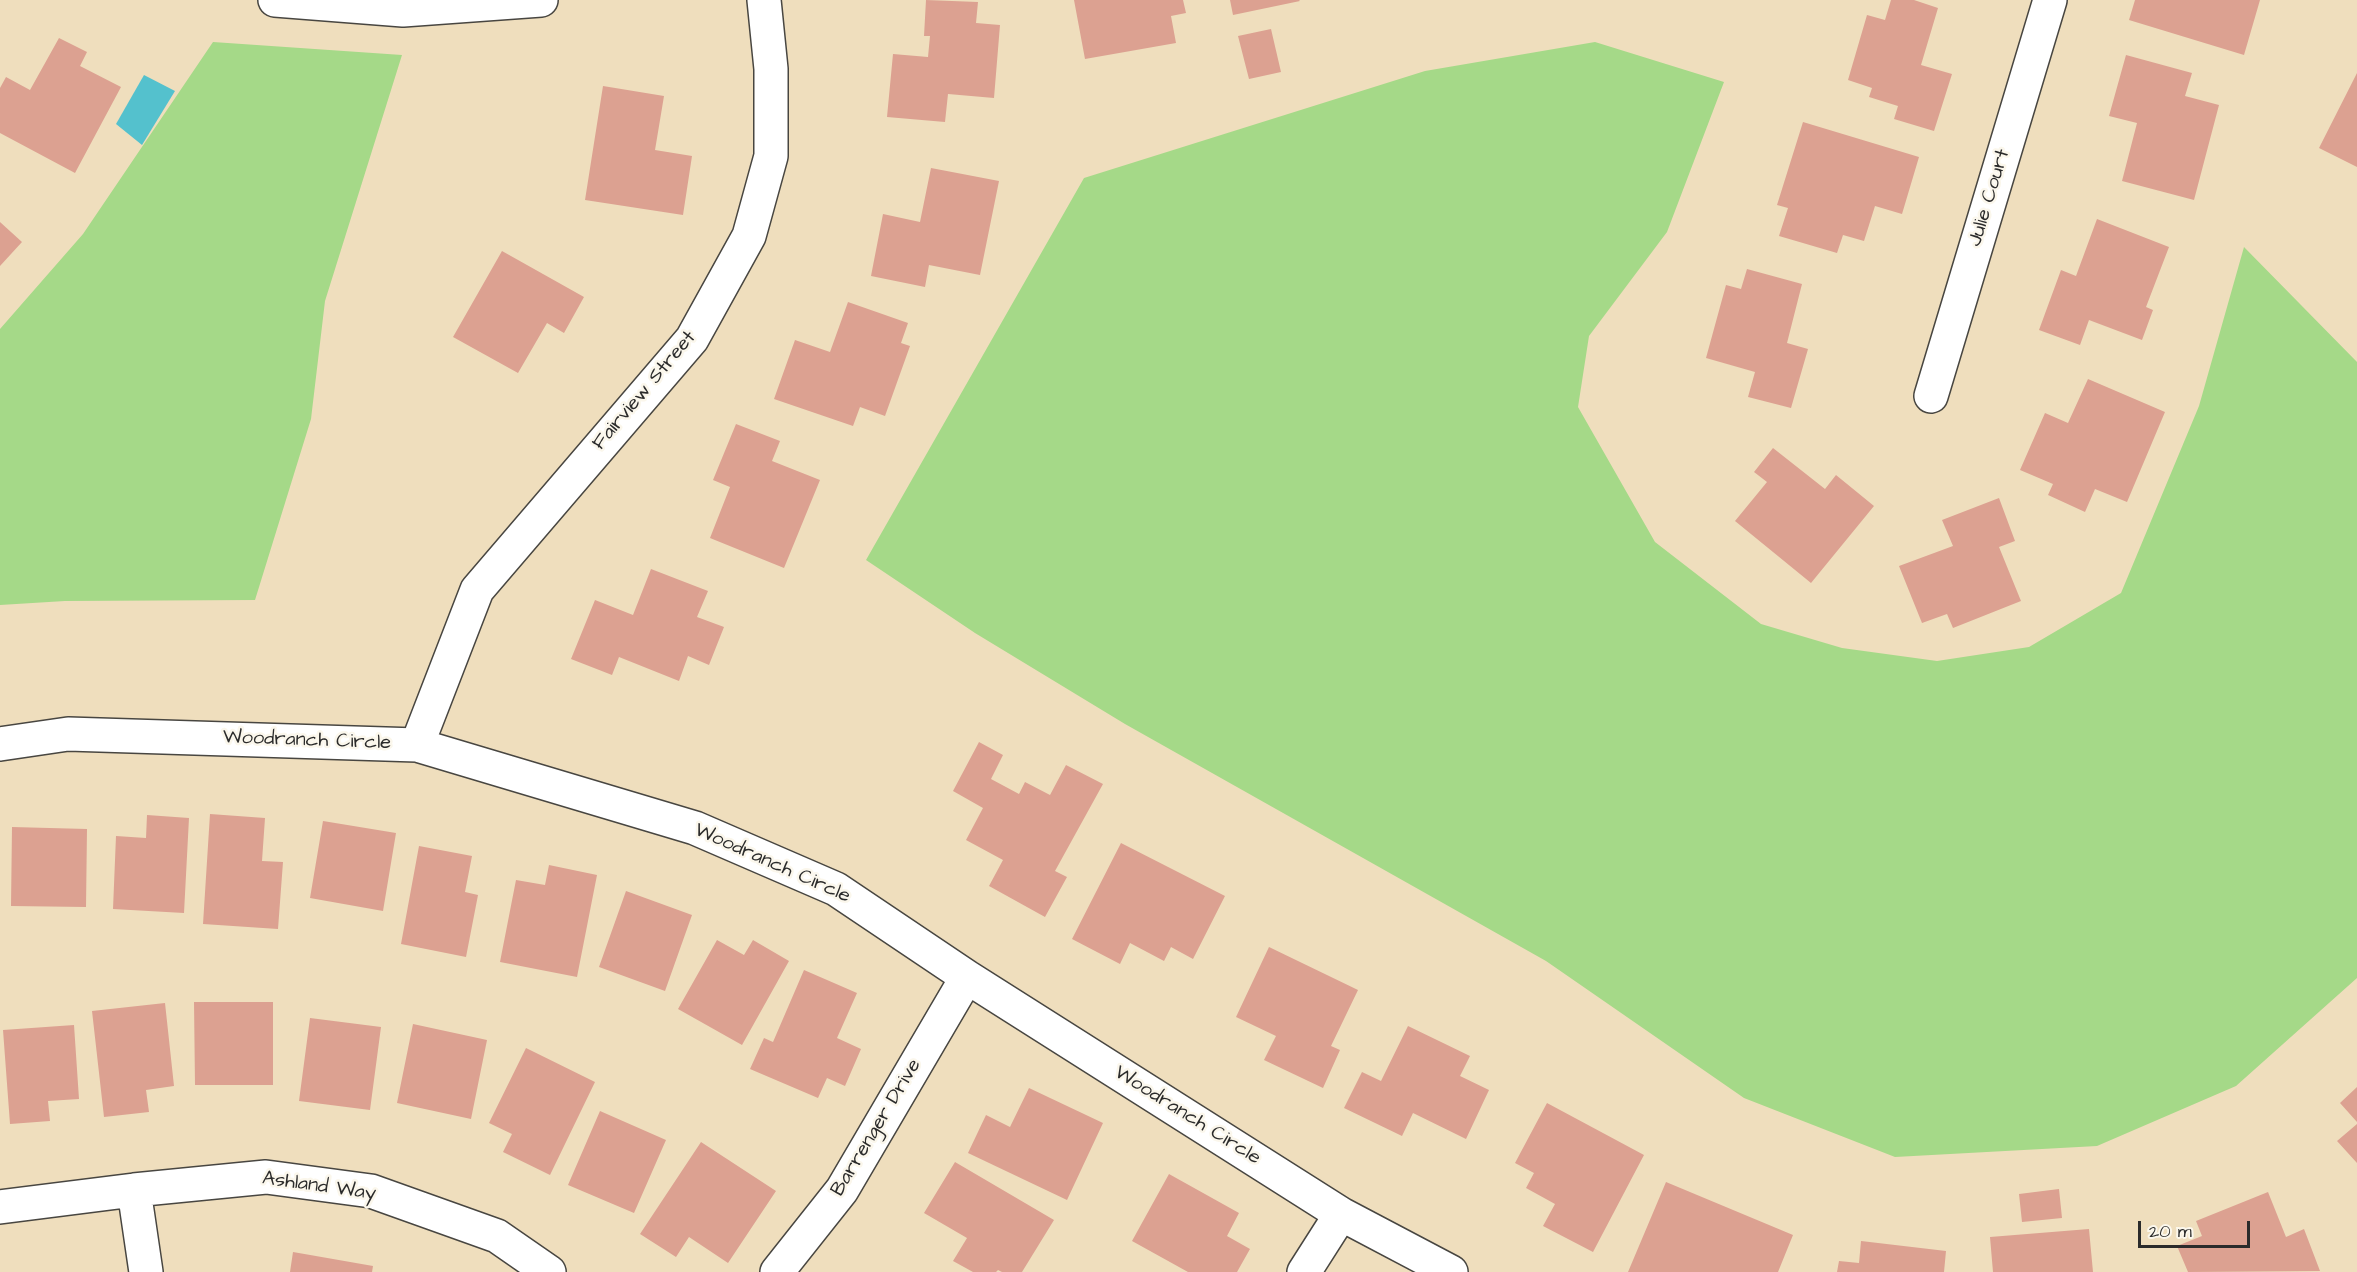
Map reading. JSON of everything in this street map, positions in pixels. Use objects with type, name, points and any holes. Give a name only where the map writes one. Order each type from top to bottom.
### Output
[{"type":"street","points":[[275,0],[403,10],[542,0]]},
{"type":"street","name":"Fairview Street","points":[[417,745],[477,590],[692,339],[749,236],[771,156],[771,69],[764,0]]},
{"type":"street","name":"Julie Court","points":[[1931,396],[2050,0]]},
{"type":"street","name":"Woodranch Circle","points":[[0,744],[68,734],[417,745],[695,828],[836,889],[967,977],[1341,1214],[1451,1272]]},
{"type":"street","name":"Barrenger Drive","points":[[777,1272],[842,1190],[967,977]]},
{"type":"street","name":"Ashland Way","points":[[0,1207],[134,1190],[266,1177],[371,1191],[497,1236],[549,1272]]},
{"type":"street","points":[[134,1190],[146,1272]]},
{"type":"street","points":[[1304,1272],[1341,1214]]},
{"type":"green space","points":[[213,42],[402,55],[325,301],[311,419],[255,600],[65,601],[0,605],[0,329],[83,234]]},
{"type":"green space","points":[[1595,42],[1724,82],[1667,232],[1589,336],[1578,407],[1655,542],[1761,624],[1842,648],[1937,661],[2029,647],[2121,593],[2199,406],[2244,247],[2357,362],[2357,978],[2236,1086],[2097,1146],[1895,1157],[1744,1098],[1546,961],[1125,724],[975,633],[866,560],[1084,178],[1425,71]]},
{"type":"water","points":[[144,75],[175,91],[142,145],[116,124]]},
{"type":"building","points":[[926,0],[978,2],[976,23],[1000,25],[994,98],[948,94],[945,122],[887,117],[893,54],[928,57],[930,36],[924,36]]},
{"type":"building","points":[[1074,0],[1183,0],[1186,13],[1171,16],[1176,43],[1085,59]]},
{"type":"building","points":[[1230,0],[1299,0],[1300,1],[1233,15]]},
{"type":"building","points":[[1891,0],[1914,0],[1938,8],[1921,65],[1952,74],[1934,131],[1894,119],[1898,106],[1869,97],[1872,88],[1848,80],[1867,15],[1885,20]]},
{"type":"building","points":[[2135,0],[2260,0],[2244,55],[2129,20]]},
{"type":"building","points":[[1271,29],[1281,72],[1249,79],[1238,36]]},
{"type":"building","points":[[59,38],[87,52],[80,66],[121,87],[75,173],[0,133],[0,88],[6,77],[30,90]]},
{"type":"building","points":[[2126,55],[2192,73],[2185,96],[2219,105],[2194,200],[2122,181],[2137,123],[2109,116]]},
{"type":"building","points":[[2357,73],[2357,167],[2319,148]]},
{"type":"building","points":[[603,86],[664,96],[655,150],[692,156],[683,215],[585,200]]},
{"type":"building","points":[[1803,122],[1919,157],[1902,214],[1875,206],[1864,241],[1843,235],[1837,253],[1779,236],[1788,208],[1777,205]]},
{"type":"building","points":[[931,168],[999,181],[980,275],[929,265],[925,287],[871,276],[883,214],[920,222]]},
{"type":"building","points":[[2097,219],[2169,247],[2146,307],[2153,310],[2142,340],[2089,320],[2080,345],[2039,330],[2061,270],[2076,276]]},
{"type":"building","points":[[0,222],[22,242],[0,266]]},
{"type":"building","points":[[502,251],[584,297],[564,333],[547,323],[518,373],[453,337]]},
{"type":"building","points":[[1747,269],[1802,284],[1787,343],[1808,349],[1791,408],[1748,397],[1755,372],[1706,358],[1726,285],[1741,289]]},
{"type":"building","points":[[848,302],[908,323],[901,343],[910,346],[885,416],[860,407],[853,426],[774,399],[795,340],[830,352]]},
{"type":"building","points":[[2088,379],[2165,412],[2127,502],[2095,489],[2085,512],[2048,495],[2053,484],[2020,470],[2045,413],[2068,423]]},
{"type":"building","points":[[736,424],[780,441],[772,461],[820,480],[784,568],[710,538],[730,487],[713,480]]},
{"type":"building","points":[[1773,448],[1825,489],[1836,475],[1874,506],[1811,583],[1735,521],[1767,482],[1754,472]]},
{"type":"building","points":[[1999,498],[2015,541],[1999,547],[2021,601],[1953,628],[1947,614],[1922,623],[1899,566],[1953,546],[1942,520]]},
{"type":"building","points":[[651,569],[708,591],[697,617],[724,627],[709,665],[688,656],[679,681],[619,657],[612,675],[571,659],[595,600],[633,615]]},
{"type":"building","points":[[979,742],[1003,755],[991,779],[1019,794],[1025,782],[1050,795],[1066,765],[1103,784],[1055,871],[1067,877],[1045,917],[989,886],[1003,860],[966,840],[983,808],[953,791]]},
{"type":"building","points":[[210,814],[265,818],[262,861],[283,862],[278,929],[203,924]]},
{"type":"building","points":[[147,815],[189,818],[184,913],[113,909],[116,836],[146,838]]},
{"type":"building","points":[[323,821],[396,833],[383,911],[310,898]]},
{"type":"building","points":[[12,827],[87,829],[86,907],[11,906]]},
{"type":"building","points":[[1121,843],[1225,896],[1193,959],[1171,947],[1164,961],[1130,943],[1120,964],[1072,939]]},
{"type":"building","points":[[419,846],[472,856],[465,892],[478,895],[466,957],[401,944]]},
{"type":"building","points":[[549,865],[597,875],[577,977],[500,962],[516,880],[545,885]]},
{"type":"building","points":[[626,891],[692,915],[665,991],[599,967]]},
{"type":"building","points":[[717,940],[744,955],[753,940],[789,961],[742,1045],[678,1009]]},
{"type":"building","points":[[1269,947],[1358,990],[1331,1046],[1340,1050],[1323,1088],[1264,1060],[1276,1036],[1236,1017]]},
{"type":"building","points":[[804,970],[857,993],[837,1038],[861,1049],[845,1086],[827,1078],[818,1098],[750,1069],[764,1038],[773,1042]]},
{"type":"building","points":[[194,1002],[273,1002],[273,1085],[195,1085]]},
{"type":"building","points":[[165,1003],[174,1086],[146,1090],[149,1112],[104,1117],[92,1011]]},
{"type":"building","points":[[310,1018],[381,1027],[370,1110],[299,1101]]},
{"type":"building","points":[[413,1024],[487,1040],[471,1119],[397,1103]]},
{"type":"building","points":[[74,1025],[79,1099],[48,1101],[50,1121],[10,1124],[3,1030]]},
{"type":"building","points":[[1408,1026],[1470,1056],[1460,1076],[1489,1090],[1466,1139],[1413,1113],[1402,1136],[1344,1108],[1362,1072],[1381,1081]]},
{"type":"building","points":[[526,1048],[595,1082],[550,1175],[503,1152],[512,1134],[489,1123]]},
{"type":"building","points":[[2357,1087],[2357,1122],[2340,1103]]},
{"type":"building","points":[[1029,1088],[1103,1123],[1067,1200],[968,1153],[986,1115],[1010,1127]]},
{"type":"building","points":[[1547,1103],[1644,1155],[1593,1252],[1543,1226],[1555,1204],[1526,1188],[1534,1173],[1515,1163]]},
{"type":"building","points":[[600,1111],[666,1140],[634,1213],[568,1185]]},
{"type":"building","points":[[2357,1124],[2357,1163],[2337,1141]]},
{"type":"building","points":[[701,1142],[776,1191],[728,1263],[689,1237],[676,1257],[640,1234]]},
{"type":"building","points":[[955,1162],[1054,1220],[1022,1272],[998,1270],[996,1272],[973,1272],[953,1261],[967,1238],[924,1213]]},
{"type":"building","points":[[1169,1174],[1239,1213],[1227,1236],[1250,1249],[1237,1272],[1188,1272],[1132,1241]]},
{"type":"building","points":[[1666,1182],[1793,1235],[1778,1272],[1628,1272]]},
{"type":"building","points":[[2059,1189],[2062,1218],[2022,1222],[2019,1194]]},
{"type":"building","points":[[2268,1192],[2286,1237],[2304,1229],[2320,1271],[2188,1272],[2177,1246],[2202,1236],[2196,1221]]},
{"type":"building","points":[[2089,1229],[2093,1272],[1993,1272],[1990,1237]]},
{"type":"building","points":[[1861,1241],[1946,1251],[1944,1272],[1837,1272],[1839,1261],[1859,1263]]},
{"type":"building","points":[[293,1252],[373,1266],[372,1272],[290,1272]]}]
